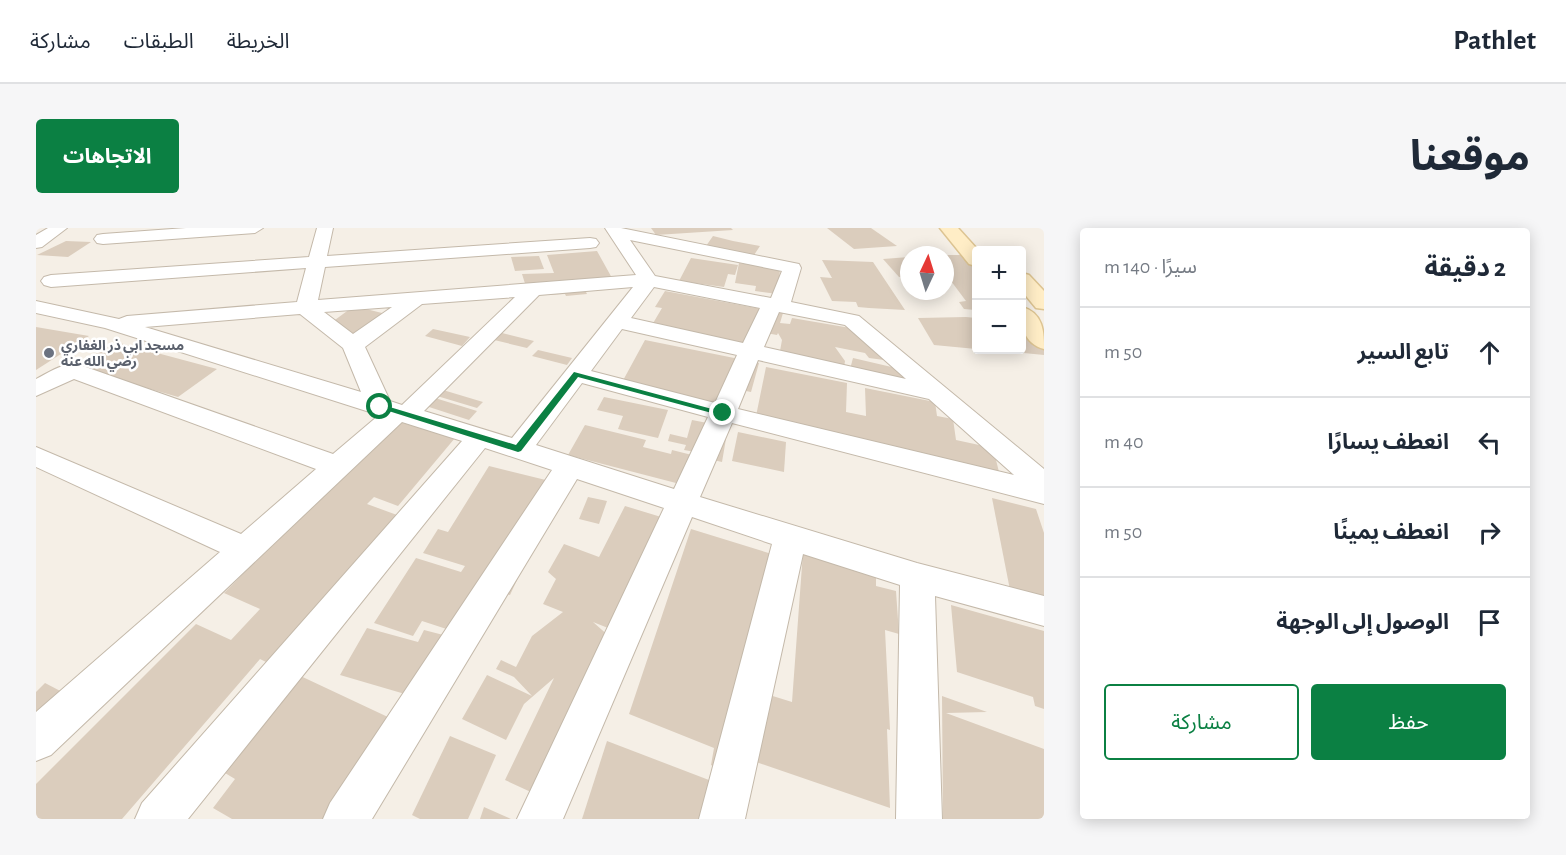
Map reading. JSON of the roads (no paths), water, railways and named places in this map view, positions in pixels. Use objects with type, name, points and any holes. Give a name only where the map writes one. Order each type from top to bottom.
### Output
[{"type":"main road","points":[[950,228],[972,255]]},
{"type":"main road","points":[[1026,283],[1044,303]]},
{"type":"main road","points":[[1026,319],[1044,342]]},
{"type":"street","points":[[36,243],[59,228]]},
{"type":"street","points":[[36,295],[110,234],[255,228]]},
{"type":"street","points":[[306,309],[315,262],[325,228]]},
{"type":"street","points":[[615,230],[649,280]]},
{"type":"street","points":[[540,819],[751,350],[792,268],[615,230]]},
{"type":"street","points":[[51,281],[315,262],[586,236],[613,283]]},
{"type":"street","points":[[518,449],[649,280]]},
{"type":"street","points":[[110,323],[649,280],[852,320],[1044,485]]},
{"type":"street","points":[[36,740],[338,466],[395,411],[534,289]]},
{"type":"street","points":[[353,345],[416,299]]},
{"type":"street","points":[[36,308],[110,323],[518,449],[790,538],[917,577],[1044,611]]},
{"type":"street","points":[[306,309],[353,345],[395,411]]},
{"type":"street","points":[[617,321],[937,393]]},
{"type":"street","points":[[36,389],[72,370],[338,466]]},
{"type":"street","points":[[576,374],[1044,493]]},
{"type":"street","points":[[158,819],[480,437]]},
{"type":"street","points":[[36,456],[246,549]]},
{"type":"street","points":[[346,819],[570,466]]},
{"type":"street","points":[[722,819],[790,538]]},
{"type":"street","points":[[917,577],[919,819]]},
{"type":"place","name":"مسجد ابي ذر الغفاري رضي الله عنه","points":[[49,353]]}]
